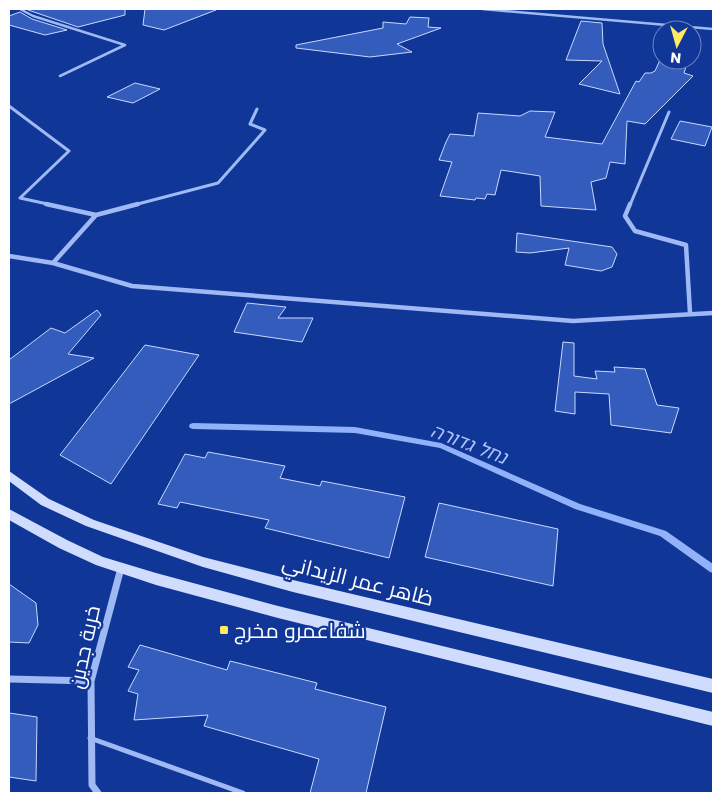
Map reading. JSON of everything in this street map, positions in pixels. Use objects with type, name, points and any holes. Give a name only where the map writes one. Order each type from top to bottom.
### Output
[{"type":"main road","name":"ظاهر عمر الزيداني","points":[[9,475],[46,502],[90,523],[203,562],[293,586],[713,686]]},
{"type":"main road","points":[[9,514],[63,544],[100,561],[174,584],[278,612],[713,719]]},
{"type":"street","points":[[20,9],[33,16],[125,45],[60,76]]},
{"type":"street","points":[[482,9],[713,29]]},
{"type":"street","points":[[9,106],[68,151],[20,198],[96,215],[218,183],[264,130],[250,124],[257,109]]},
{"type":"street","points":[[669,112],[625,216],[635,231],[686,245],[690,313]]},
{"type":"street","points":[[53,262],[96,215]]},
{"type":"street","points":[[9,256],[53,262],[132,286],[573,321],[713,313]]},
{"type":"street","name":"خربة جدين","points":[[98,793],[92,785],[90,681],[121,567]]},
{"type":"street","points":[[9,679],[90,681]]},
{"type":"lane","points":[[90,737],[243,793]]},
{"type":"building","points":[[125,9],[125,15],[78,27],[28,10]]},
{"type":"building","points":[[145,9],[216,10],[164,30],[143,25]]},
{"type":"building","points":[[20,12],[32,19],[67,30],[45,35],[9,25],[9,16]]},
{"type":"building","points":[[410,17],[429,18],[428,27],[441,28],[397,44],[412,52],[370,57],[296,48],[296,45],[383,28],[383,22],[406,24]]},
{"type":"building","points":[[581,21],[602,23],[603,44],[620,94],[579,84],[602,61],[566,60]]},
{"type":"building","points":[[685,70],[684,73],[693,76],[645,124],[627,121],[625,164],[610,162],[606,178],[591,182],[596,210],[541,206],[540,176],[501,170],[495,195],[487,194],[485,199],[476,198],[475,200],[440,196],[452,162],[439,160],[446,142],[450,134],[474,136],[478,113],[520,116],[530,111],[555,112],[545,137],[602,144],[636,81],[639,82],[645,73]]},
{"type":"building","points":[[135,83],[160,89],[133,103],[107,97]]},
{"type":"building","points":[[680,121],[712,127],[705,146],[671,139]]},
{"type":"building","points":[[517,233],[612,247],[617,254],[612,267],[601,271],[565,265],[569,248],[530,253],[516,252]]},
{"type":"building","points":[[247,303],[286,307],[278,318],[313,318],[302,342],[234,332]]},
{"type":"building","points":[[97,310],[101,315],[68,354],[94,358],[9,404],[9,360],[51,328],[65,333]]},
{"type":"building","points":[[563,342],[574,343],[574,376],[597,379],[595,371],[615,372],[614,367],[645,369],[657,405],[679,408],[671,433],[611,425],[609,394],[575,392],[575,414],[555,411]]},
{"type":"building","points":[[145,345],[199,355],[111,484],[60,455]]},
{"type":"building","points":[[208,452],[285,466],[280,478],[320,486],[322,481],[405,497],[389,558],[265,528],[269,520],[180,502],[177,508],[158,504],[185,454],[205,458]]},
{"type":"building","points":[[439,503],[558,529],[553,586],[425,557]]},
{"type":"building","points":[[9,584],[36,603],[38,625],[29,643],[9,642]]},
{"type":"building","points":[[140,645],[227,670],[230,661],[317,683],[315,689],[386,707],[366,793],[310,793],[319,759],[204,726],[208,715],[134,720],[138,694],[128,691],[139,670],[128,667]]},
{"type":"building","points":[[9,713],[37,717],[36,781],[9,777]]},
{"type":"waterway","name":"נחל גדורה","points":[[193,426],[355,430],[441,446],[578,507],[663,533],[713,569]]},
{"type":"place","name":"شفاعمرو مخرج","points":[[224,630]]}]
